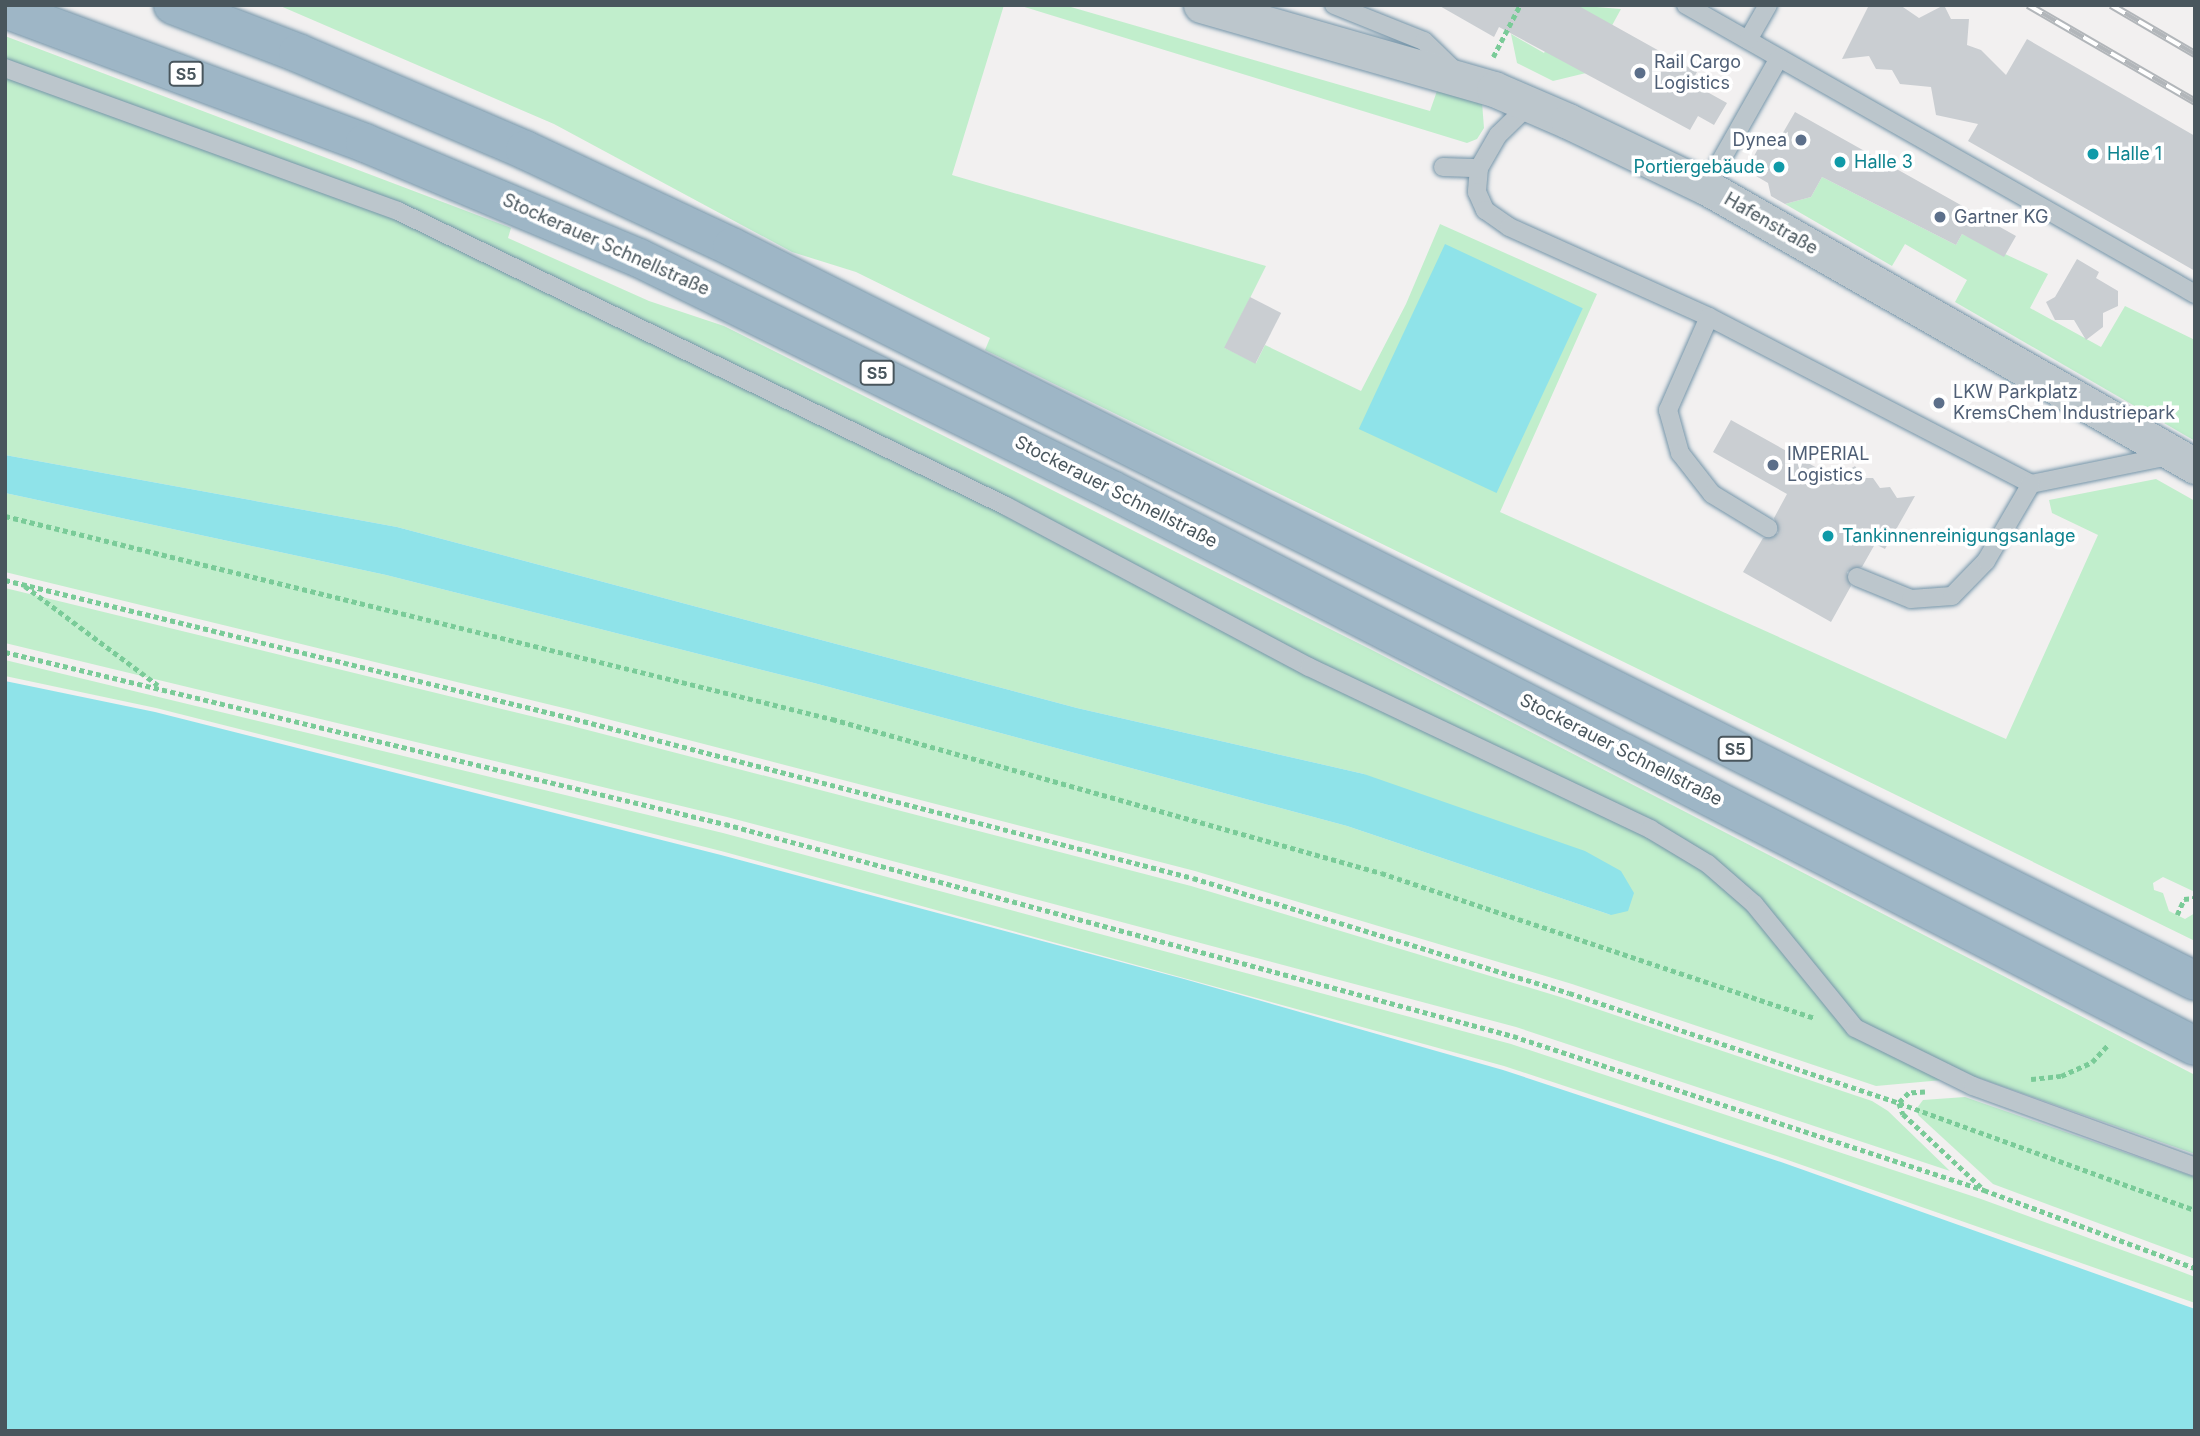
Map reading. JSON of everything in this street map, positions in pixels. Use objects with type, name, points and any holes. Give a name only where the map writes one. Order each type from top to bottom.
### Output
[{"type":"highway","name":"S5","points":[[173,5],[298,53],[525,150],[743,253],[2187,976]]},
{"type":"highway","name":"Stockerauer Schnellstraße","points":[[5,9],[365,143],[639,258],[1112,490],[2195,1046]]},
{"type":"street","name":"Hafenstraße","points":[[1201,5],[1479,85],[1529,104],[1706,187],[2185,460]]},
{"type":"lane","points":[[1334,5],[1424,41]]},
{"type":"lane","points":[[1368,5],[1424,41],[1479,85]]},
{"type":"lane","points":[[1686,5],[2195,294]]},
{"type":"lane","points":[[1748,40],[1768,5]]},
{"type":"lane","points":[[1706,187],[1779,58]]},
{"type":"lane","points":[[5,68],[398,211],[982,494],[1309,667],[1650,829],[1708,864],[1754,904],[1855,1028],[1973,1086],[2195,1167]]},
{"type":"lane","points":[[1529,104],[1498,135],[1479,168],[1476,192],[1485,210],[1509,227],[1709,317],[2031,484],[2185,460]]},
{"type":"lane","points":[[1443,167],[1479,168]]},
{"type":"lane","points":[[1709,317],[1668,410],[1680,453],[1712,494],[1768,528]]},
{"type":"lane","points":[[1857,577],[1910,600],[1952,596],[1986,561],[2031,484]]},
{"type":"path","points":[[1479,85],[1493,50],[1520,5]]},
{"type":"path","points":[[5,516],[832,719],[1381,873],[1630,954],[1785,1011],[1855,1028]]},
{"type":"path","points":[[5,580],[588,722],[1180,875],[1569,993],[1899,1102],[2195,1210]]},
{"type":"path","points":[[21,584],[162,688]]},
{"type":"path","points":[[5,652],[725,824],[1513,1036],[1984,1191],[2195,1268]]},
{"type":"path","points":[[2177,915],[2184,899],[2195,898]]},
{"type":"green space","points":[[278,5],[1004,5],[952,175],[1266,266],[1225,348],[1256,363],[1265,345],[1361,391],[1406,304],[1440,224],[1597,294],[1500,512],[2006,739],[2098,535],[2052,513],[2049,500],[2156,479],[2195,501],[2195,892],[2163,877],[2153,883],[2154,890],[2163,893],[2169,911],[2185,919],[2195,913],[2195,941],[985,350],[990,338],[856,272],[792,252],[554,124]]},
{"type":"green space","points":[[1018,5],[1064,5],[1430,111],[1438,88],[1482,102],[1484,128],[1477,139],[1467,143]]},
{"type":"green space","points":[[1572,5],[1621,9],[1586,73],[1553,81],[1517,63],[1511,34],[1544,53]]},
{"type":"green space","points":[[5,36],[511,228],[508,238],[649,301],[724,326],[1370,649],[2195,1075],[2195,1154],[1976,1077],[1876,1086],[1572,984],[1195,871],[576,711],[5,572],[5,493],[386,575],[814,683],[1347,826],[1611,915],[1364,774],[1077,708],[397,527],[5,455]]},
{"type":"green space","points":[[1822,177],[1956,245],[1962,234],[2048,274],[2030,308],[2101,347],[2125,306],[2195,340],[2195,441],[1955,302],[1967,280],[1905,244],[1892,266],[1785,204],[1811,197]]},
{"type":"green space","points":[[5,588],[572,726],[1191,886],[1567,999],[1872,1101],[1888,1111],[1950,1171],[1516,1027],[727,817],[5,643]]},
{"type":"green space","points":[[5,660],[723,833],[1511,1044],[1981,1199],[2169,1267],[2195,1277],[2195,1303],[1782,1158],[1504,1066],[721,851],[156,708],[5,676]]},
{"type":"green space","points":[[1965,1097],[2195,1177],[2195,1259],[1993,1184],[1918,1115],[1917,1108],[1923,1100]]},
{"type":"water","points":[[1445,244],[1583,308],[1497,493],[1359,429]]},
{"type":"water","points":[[5,455],[397,527],[1077,708],[1364,774],[1585,851],[1621,871],[1634,893],[1628,911],[1611,915],[1347,826],[814,683],[386,575],[5,493]]},
{"type":"water","points":[[5,681],[155,712],[721,855],[1184,979],[1503,1070],[1781,1162],[2195,1309],[2195,1431],[5,1431]]},
{"type":"building","points":[[1438,5],[1577,5],[1697,72],[1691,83],[1727,103],[1714,125],[1698,116],[1690,130],[1499,27],[1494,37]]},
{"type":"building","name":"Halle 1","points":[[1869,5],[1900,5],[1919,18],[1944,5],[1951,19],[1969,19],[1967,45],[1981,50],[2006,75],[2027,39],[2195,136],[2195,271],[1968,141],[1978,124],[1936,115],[1931,87],[1900,84],[1892,70],[1876,69],[1869,56],[1842,59]]},
{"type":"building","points":[[1795,112],[2016,236],[2004,257],[1962,234],[1956,245],[1822,177],[1811,197],[1785,204],[1771,196],[1768,183],[1756,176],[1753,158],[1761,143],[1773,150]]},
{"type":"building","points":[[2077,259],[2099,272],[2096,278],[2118,291],[2118,306],[2103,313],[2103,327],[2086,340],[2074,320],[2055,320],[2046,302],[2055,297]]},
{"type":"building","points":[[1250,297],[1281,313],[1255,364],[1224,348]]},
{"type":"building","name":"Tankinnenreinigungsanlage","points":[[1731,420],[1835,478],[1855,466],[1863,478],[1873,478],[1880,488],[1890,487],[1897,498],[1915,496],[1885,549],[1875,544],[1862,567],[1847,572],[1851,586],[1831,622],[1743,572],[1763,538],[1778,533],[1774,518],[1787,494],[1713,452]]},
{"type":"railway","points":[[2028,5],[2195,102]]},
{"type":"railway","points":[[2111,5],[2195,54]]},
{"type":"place","name":"Rail Cargo Logistics","points":[[1640,73]]},
{"type":"place","name":"Dynea","points":[[1801,140]]},
{"type":"place","name":"Halle 1","points":[[2093,154]]},
{"type":"place","name":"Halle 3","points":[[1840,162]]},
{"type":"place","name":"Portiergebäude","points":[[1779,167]]},
{"type":"place","name":"Gartner KG","points":[[1940,217]]},
{"type":"place","name":"LKW Parkplatz KremsChem Industriepark","points":[[1939,403]]},
{"type":"place","name":"IMPERIAL Logistics","points":[[1773,465]]},
{"type":"place","name":"Tankinnenreinigungsanlage","points":[[1828,536]]}]
